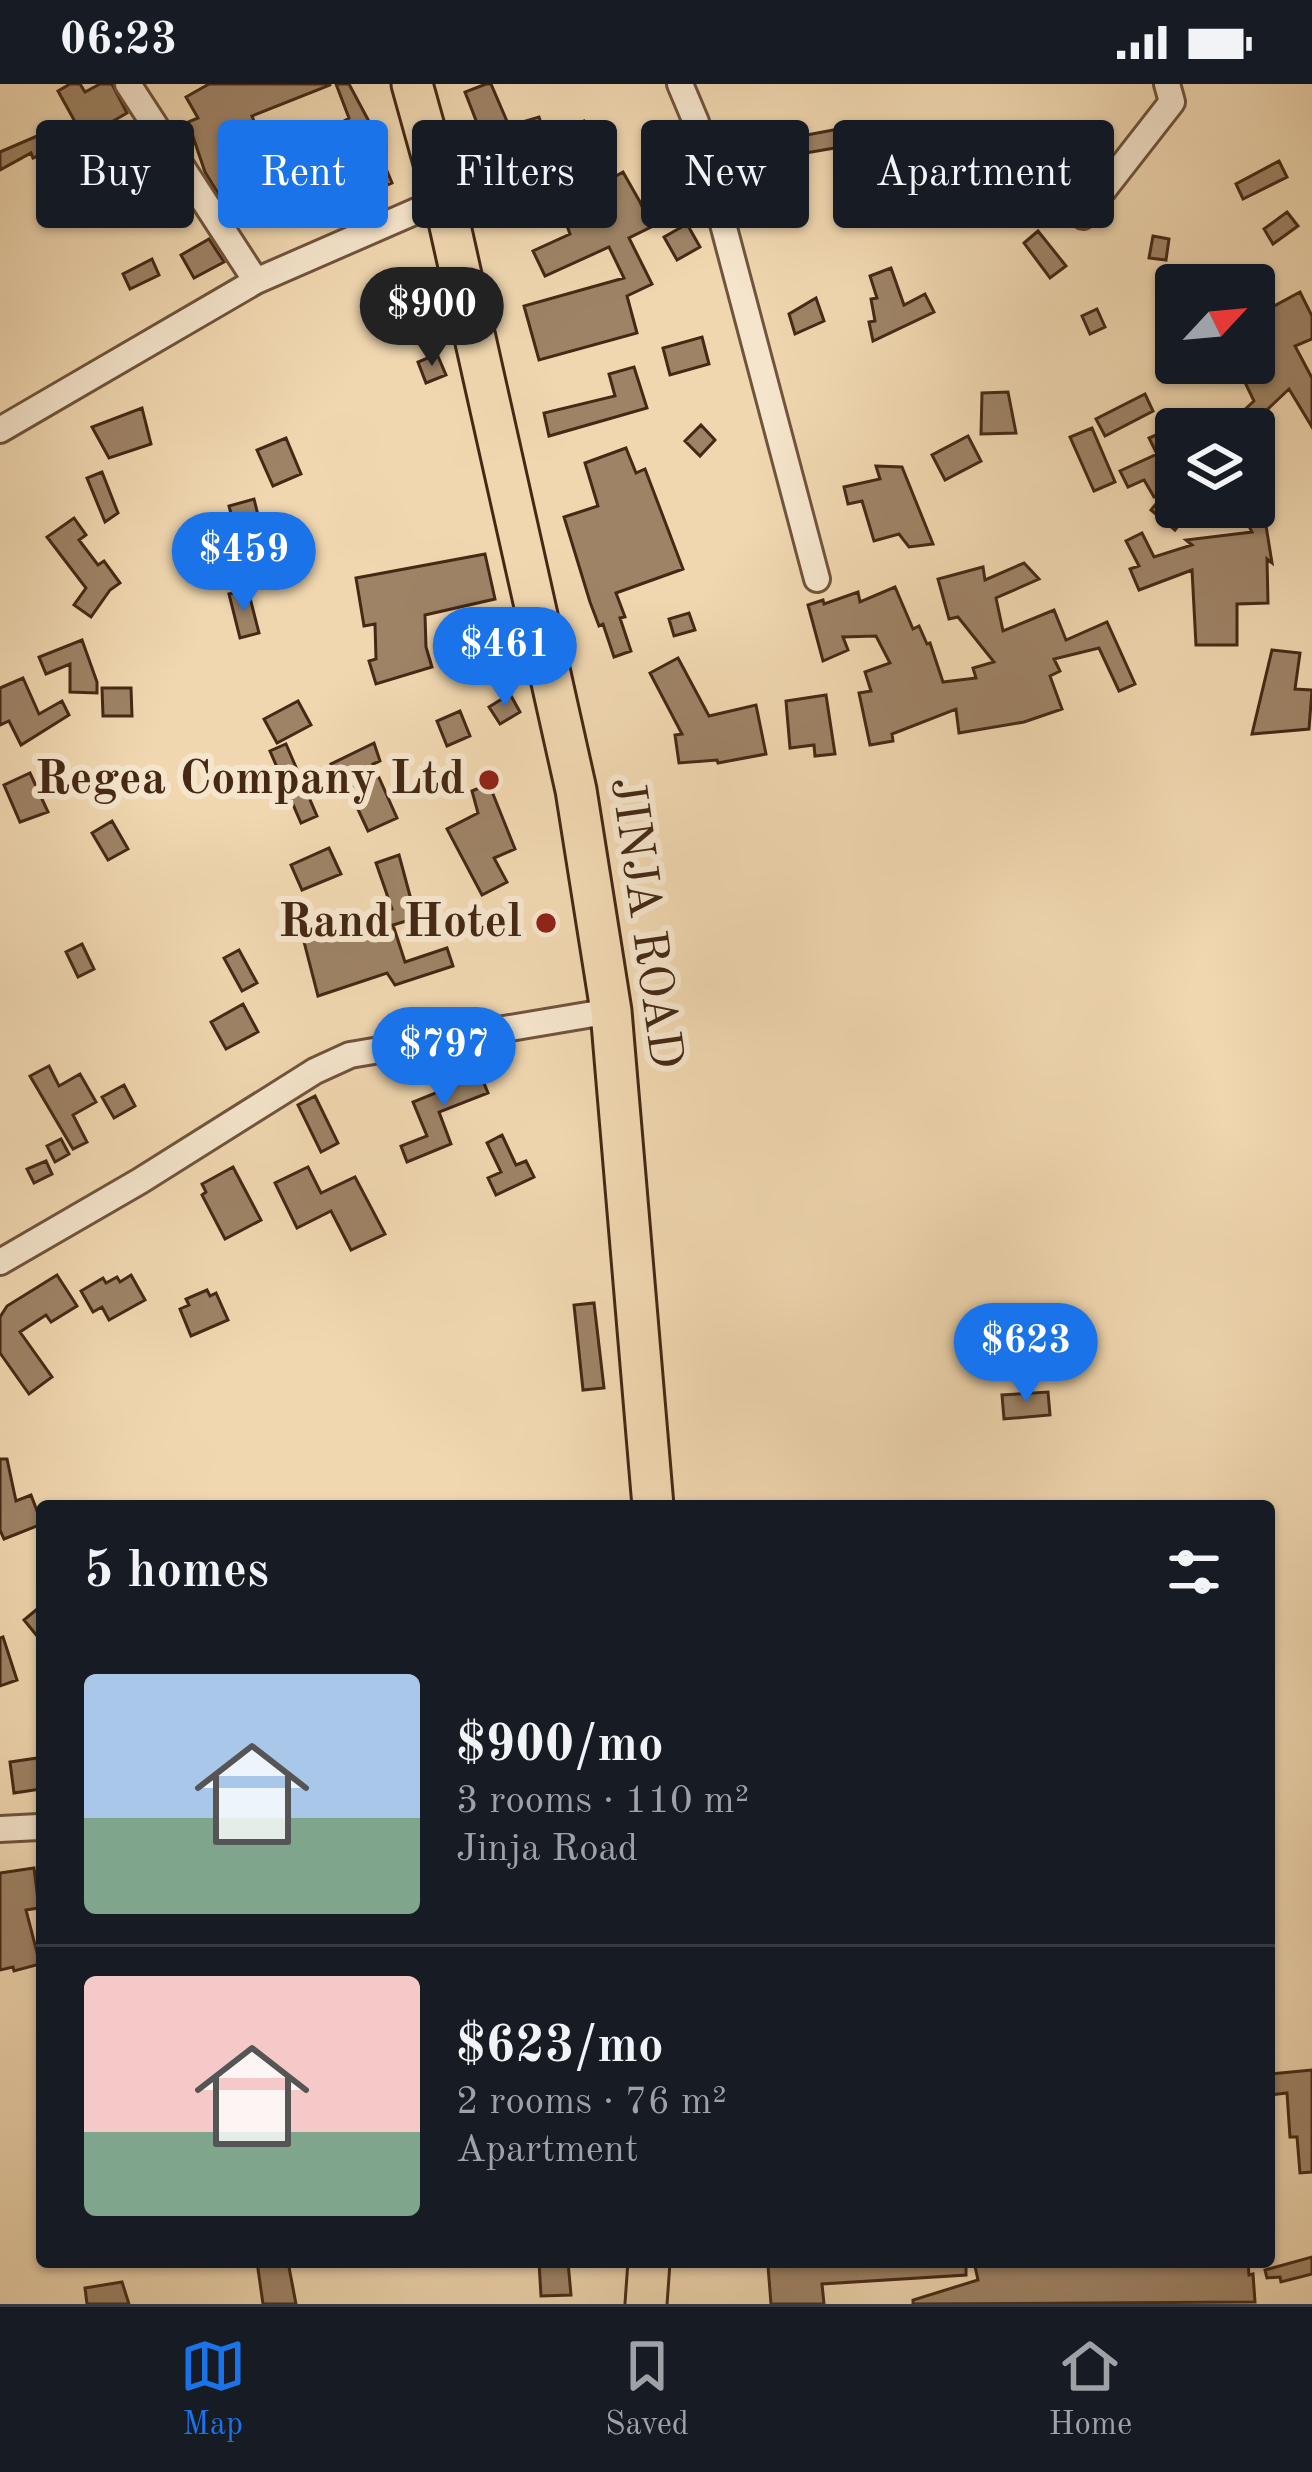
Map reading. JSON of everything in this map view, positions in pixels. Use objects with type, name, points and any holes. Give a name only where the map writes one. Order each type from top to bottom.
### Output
[{"type":"main road","name":"JINJA ROAD","points":[[412,84],[422,120]]},
{"type":"main road","name":"JINJA ROAD","points":[[450,228],[576,790],[611,1011],[652,1500]]},
{"type":"main road","points":[[646,2304],[649,2268]]},
{"type":"street","points":[[128,84],[256,280]]},
{"type":"street","points":[[680,84],[696,122],[817,578]]},
{"type":"street","points":[[1114,177],[1172,102],[1167,84]]},
{"type":"street","points":[[0,430],[256,280],[412,213]]},
{"type":"street","points":[[0,1262],[315,1071],[350,1055],[611,1011]]},
{"type":"street","points":[[0,1829],[36,1827]]},
{"type":"building","points":[[70,84],[80,84],[85,92],[112,84],[127,113],[115,120],[74,120],[58,91]]},
{"type":"building","points":[[209,84],[330,84],[252,116],[254,120],[218,120],[218,193],[194,140],[193,120],[198,118],[186,97]]},
{"type":"building","points":[[336,84],[349,84],[368,120],[346,120],[349,118]]},
{"type":"building","points":[[491,84],[506,120],[476,120],[465,92]]},
{"type":"building","points":[[833,130],[833,148],[809,152],[809,135]]},
{"type":"building","points":[[36,136],[36,157],[31,153],[0,170],[0,152]]},
{"type":"building","points":[[1279,161],[1287,177],[1243,199],[1236,184]]},
{"type":"building","points":[[623,172],[641,204],[641,228],[649,228],[629,238],[652,284],[627,296],[637,333],[539,360],[524,306],[624,278],[609,247],[545,276],[533,251],[570,234],[568,228],[617,228],[617,175]]},
{"type":"building","points":[[1287,212],[1298,226],[1273,244],[1264,229]]},
{"type":"building","points":[[689,228],[700,247],[677,260],[664,237]]},
{"type":"building","points":[[1038,231],[1066,266],[1050,278],[1024,243]]},
{"type":"building","points":[[1153,236],[1169,239],[1166,260],[1149,258]]},
{"type":"building","points":[[209,239],[224,262],[194,278],[181,255]]},
{"type":"building","points":[[152,259],[159,275],[130,289],[123,274]]},
{"type":"building","points":[[891,268],[904,305],[925,294],[934,312],[873,341],[871,299],[877,298],[870,276]]},
{"type":"building","points":[[1300,292],[1312,316],[1312,339],[1295,346],[1312,378],[1312,427],[1289,389],[1269,408],[1246,408],[1254,401],[1246,384],[1275,384],[1275,306]]},
{"type":"building","points":[[816,298],[824,321],[795,334],[789,314]]},
{"type":"building","points":[[1097,309],[1105,327],[1090,334],[1082,316]]},
{"type":"building","points":[[702,337],[709,364],[670,375],[663,348]]},
{"type":"building","points":[[437,354],[446,375],[426,383],[418,362]]},
{"type":"building","points":[[634,367],[647,408],[549,436],[544,413],[615,396],[609,374]]},
{"type":"building","points":[[1008,392],[1016,433],[981,434],[982,393]]},
{"type":"building","points":[[1145,394],[1153,411],[1105,436],[1096,419]]},
{"type":"building","points":[[142,408],[151,444],[109,458],[92,427]]},
{"type":"building","points":[[701,425],[715,440],[700,456],[685,441]]},
{"type":"building","points":[[1092,428],[1115,482],[1094,491],[1070,437]]},
{"type":"building","points":[[968,436],[981,461],[945,480],[932,455]]},
{"type":"building","points":[[286,438],[301,474],[273,486],[257,450]]},
{"type":"building","points":[[626,448],[636,473],[645,469],[683,569],[616,593],[631,651],[614,657],[590,602],[564,517],[598,506],[585,463]]},
{"type":"building","points":[[1155,455],[1155,496],[1144,480],[1128,487],[1120,471]]},
{"type":"building","points":[[876,466],[902,467],[933,544],[909,547],[899,534],[874,541],[862,501],[848,504],[844,487],[880,479]]},
{"type":"building","points":[[102,472],[118,513],[105,522],[87,478]]},
{"type":"building","points":[[254,499],[261,527],[236,533],[229,506]]},
{"type":"building","points":[[74,518],[86,535],[79,540],[98,565],[104,561],[120,583],[91,617],[74,605],[86,588],[47,537]]},
{"type":"building","points":[[1250,528],[1266,528],[1272,563],[1267,559],[1268,603],[1237,604],[1237,645],[1196,645],[1192,570],[1139,590],[1130,569],[1139,566],[1126,541],[1142,533],[1154,557],[1192,545],[1186,540],[1252,532]]},
{"type":"building","points":[[485,554],[495,599],[425,615],[432,667],[376,684],[369,661],[376,659],[375,624],[364,626],[356,578]]},
{"type":"building","points":[[1024,563],[1039,579],[996,598],[1003,631],[1054,610],[1066,640],[1107,622],[1135,684],[1119,691],[1099,648],[1054,659],[1060,671],[1050,676],[1062,709],[1024,722],[959,733],[956,709],[892,734],[893,741],[870,745],[859,693],[871,691],[865,672],[890,663],[876,636],[843,637],[848,650],[823,661],[808,605],[858,592],[860,602],[895,587],[913,629],[919,626],[930,643],[943,682],[976,678],[973,668],[994,662],[958,617],[949,619],[938,579],[983,567],[985,580]]},
{"type":"building","points":[[248,590],[259,633],[240,638],[229,594]]},
{"type":"building","points":[[689,613],[695,630],[674,636],[669,619]]},
{"type":"building","points":[[82,640],[97,693],[70,692],[70,664],[46,674],[39,657]]},
{"type":"building","points":[[1272,650],[1300,653],[1295,689],[1312,690],[1309,729],[1252,734]]},
{"type":"building","points":[[678,658],[709,716],[756,705],[766,754],[718,763],[679,763],[675,735],[682,734],[650,673]]},
{"type":"building","points":[[23,678],[39,714],[62,701],[69,715],[21,745],[9,721],[0,725],[0,688]]},
{"type":"building","points":[[102,688],[131,688],[132,716],[103,716]]},
{"type":"building","points":[[510,694],[520,712],[500,724],[489,707]]},
{"type":"building","points":[[826,695],[835,754],[815,756],[814,745],[790,748],[786,701]]},
{"type":"building","points":[[298,701],[311,725],[277,743],[264,719]]},
{"type":"building","points":[[460,711],[470,736],[447,746],[437,721]]},
{"type":"building","points":[[374,743],[380,761],[373,764],[397,818],[368,831],[343,777],[338,779],[331,764]]},
{"type":"building","points":[[286,744],[317,816],[301,823],[270,751]]},
{"type":"building","points":[[30,773],[48,812],[20,822],[4,785]]},
{"type":"building","points":[[489,784],[515,849],[494,858],[507,882],[482,895],[447,829],[478,813],[472,791]]},
{"type":"building","points":[[112,821],[128,849],[108,860],[92,833]]},
{"type":"building","points":[[329,848],[341,874],[302,890],[291,865]]},
{"type":"building","points":[[399,855],[416,918],[393,925],[405,962],[447,948],[453,966],[395,985],[387,973],[318,996],[301,930],[318,925],[322,937],[370,922],[372,916],[392,909],[376,863]]},
{"type":"building","points":[[82,944],[94,969],[78,977],[66,952]]},
{"type":"building","points":[[239,950],[257,983],[242,991],[224,958]]},
{"type":"building","points":[[243,1004],[258,1032],[226,1049],[211,1022]]},
{"type":"building","points":[[475,1061],[488,1093],[439,1112],[451,1144],[407,1162],[401,1146],[427,1136],[413,1102],[448,1088],[443,1077]]},
{"type":"building","points":[[49,1066],[59,1086],[80,1074],[96,1102],[73,1115],[87,1142],[73,1149],[30,1076]]},
{"type":"building","points":[[124,1085],[135,1106],[114,1118],[102,1097]]},
{"type":"building","points":[[315,1096],[338,1143],[321,1152],[298,1105]]},
{"type":"building","points":[[502,1135],[516,1165],[526,1161],[534,1177],[496,1195],[488,1178],[501,1172],[487,1143]]},
{"type":"building","points":[[61,1139],[69,1154],[55,1162],[47,1146]]},
{"type":"building","points":[[46,1161],[52,1174],[34,1183],[27,1169]]},
{"type":"building","points":[[233,1167],[261,1220],[225,1239],[202,1195],[206,1192],[202,1184]]},
{"type":"building","points":[[308,1167],[321,1193],[355,1177],[385,1234],[351,1250],[331,1211],[297,1228],[275,1183]]},
{"type":"building","points":[[57,1275],[77,1306],[51,1322],[46,1315],[20,1332],[52,1377],[29,1394],[0,1353],[0,1317],[7,1306]]},
{"type":"building","points":[[131,1275],[145,1300],[109,1320],[102,1307],[93,1312],[81,1291],[103,1278],[106,1283],[117,1277],[120,1282]]},
{"type":"building","points":[[207,1290],[210,1296],[216,1293],[228,1320],[191,1336],[180,1309],[189,1305],[186,1299]]},
{"type":"building","points":[[594,1303],[604,1388],[583,1390],[574,1305]]},
{"type":"building","points":[[1048,1392],[1050,1415],[1004,1419],[1002,1395]]},
{"type":"building","points":[[0,1459],[7,1459],[16,1501],[31,1495],[36,1526],[4,1539]]},
{"type":"building","points":[[36,1610],[36,1635],[24,1620]]},
{"type":"building","points":[[0,1638],[17,1680],[0,1686]]},
{"type":"building","points":[[36,1758],[36,1790],[14,1793],[10,1762]]},
{"type":"building","points":[[34,1868],[36,1908],[26,1910],[36,1965],[14,1971],[13,1967],[0,1970],[0,1873]]},
{"type":"building","points":[[1312,2070],[1312,2172],[1300,2173],[1297,2137],[1290,2137],[1287,2093],[1275,2094],[1275,2073]]},
{"type":"building","points":[[1312,2257],[1312,2274],[1281,2282],[1280,2277],[1267,2278],[1265,2270]]},
{"type":"building","points":[[258,2268],[289,2268],[296,2304],[263,2304]]},
{"type":"building","points":[[539,2268],[569,2268],[571,2295],[541,2296]]},
{"type":"building","points":[[768,2268],[966,2268],[966,2275],[822,2284],[824,2304],[771,2304]]},
{"type":"building","points":[[975,2268],[1248,2268],[1255,2302],[913,2304],[913,2300],[978,2280]]},
{"type":"building","points":[[122,2282],[129,2304],[87,2304],[85,2288]]},
{"type":"place","name":"Regea Company Ltd","points":[[489,780]]},
{"type":"place","name":"Rand Hotel","points":[[546,923]]}]
